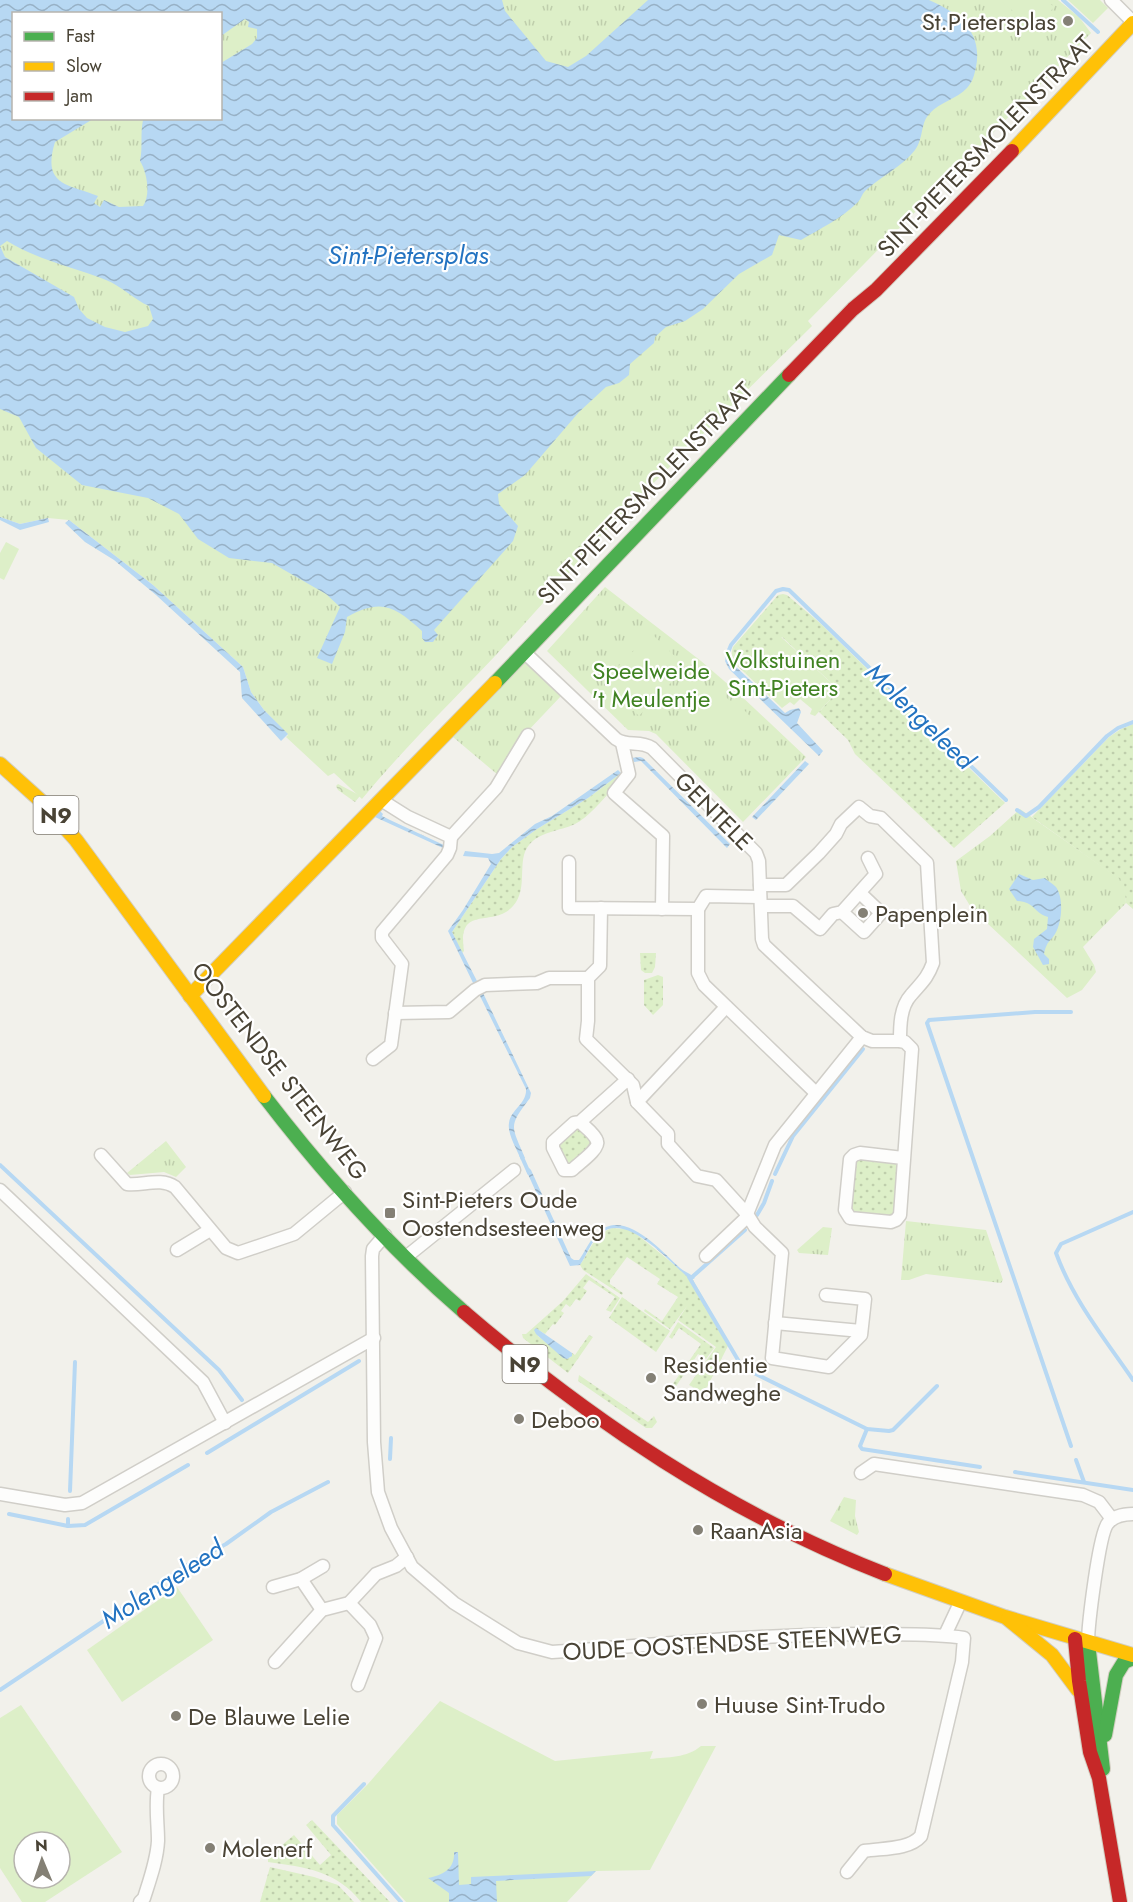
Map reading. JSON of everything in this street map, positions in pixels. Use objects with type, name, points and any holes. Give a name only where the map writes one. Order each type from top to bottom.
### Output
[{"type":"main road","name":"SINT-PIETERSMOLENSTRAAT","points":[[190,996],[853,309],[876,290],[962,203],[1133,22]]},
{"type":"main road","name":"OOSTENDSE STEENWEG","points":[[0,764],[43,800],[82,845],[190,996],[286,1124],[406,1257],[504,1346],[615,1430],[723,1498],[797,1536],[908,1584],[960,1603],[1133,1656]]},
{"type":"main road","points":[[1008,1619],[1056,1659],[1082,1696]]},
{"type":"main road","points":[[1082,1641],[1082,1696],[1094,1768],[1099,1778],[1120,1902]]},
{"type":"main road","points":[[1082,1641],[1104,1766],[1099,1778]]},
{"type":"main road","points":[[1102,1754],[1116,1675],[1124,1662],[1133,1656]]},
{"type":"street","points":[[1111,0],[1133,22]]},
{"type":"street","points":[[524,652],[621,743],[629,774],[614,793],[663,836],[662,909]]},
{"type":"street","points":[[373,1059],[391,1045],[402,964],[382,938],[382,932],[447,855],[451,837],[496,788],[528,735]]},
{"type":"street","name":"GENTELE","points":[[621,743],[642,744],[652,748],[756,853],[759,861],[764,945],[862,1037]]},
{"type":"street","points":[[381,800],[408,817],[451,837]]},
{"type":"street","points":[[760,896],[786,885],[819,853],[836,834],[841,824],[859,807],[870,816],[881,818],[927,864],[933,963],[928,977],[905,1003],[899,1022],[900,1041]]},
{"type":"street","points":[[816,1093],[704,984],[698,973],[698,909],[706,896],[760,896],[793,906],[820,928],[833,914],[842,912],[876,874],[868,858]]},
{"type":"street","points":[[568,862],[569,908],[698,909]]},
{"type":"street","points":[[842,912],[864,932],[881,913],[860,893]]},
{"type":"street","points":[[396,1013],[450,1012],[475,990],[493,983],[537,983],[549,978],[588,978],[600,966],[601,908]]},
{"type":"street","points":[[588,978],[586,1039],[633,1085],[637,1102],[668,1134],[668,1144],[697,1176],[716,1180],[755,1227],[782,1253],[772,1358],[829,1367],[861,1335],[865,1299],[826,1296]]},
{"type":"street","points":[[637,1102],[726,1007]]},
{"type":"street","points":[[706,1256],[747,1215],[775,1145],[862,1037],[872,1041],[905,1042],[912,1050],[900,1215],[897,1220],[891,1222],[850,1218],[846,1215],[844,1210],[850,1159],[854,1155],[860,1153],[903,1158]]},
{"type":"street","points":[[580,1122],[628,1079]]},
{"type":"street","points":[[101,1155],[127,1184],[161,1181],[169,1183],[232,1252],[246,1252],[294,1234],[345,1192]]},
{"type":"street","points":[[406,1257],[514,1170]]},
{"type":"street","points":[[0,1190],[203,1382],[225,1423]]},
{"type":"street","points":[[177,1250],[210,1230]]},
{"type":"street","name":"OUDE OOSTENDSE STEENWEG","points":[[385,1235],[373,1249],[372,1256],[374,1442],[378,1492],[391,1528],[412,1567],[454,1603],[518,1643],[552,1652],[760,1637],[838,1634],[945,1635]]},
{"type":"street","points":[[775,1323],[861,1331]]},
{"type":"street","points":[[0,1494],[65,1505],[82,1503],[374,1338]]},
{"type":"street","points":[[861,1473],[874,1464],[1083,1495],[1099,1502],[1112,1519]]},
{"type":"street","points":[[1082,1641],[1088,1626],[1103,1533],[1112,1519],[1123,1514],[1133,1514]]},
{"type":"street","points":[[275,1662],[322,1610],[349,1603],[376,1574],[396,1566],[407,1557]]},
{"type":"street","points":[[273,1587],[301,1579],[323,1566]]},
{"type":"street","points":[[301,1579],[322,1610]]},
{"type":"street","points":[[349,1603],[370,1625],[376,1638],[358,1685]]},
{"type":"street","points":[[847,1872],[864,1851],[907,1845],[921,1836],[962,1662],[964,1638],[945,1635],[960,1603]]},
{"type":"street","points":[[145,1901],[158,1843],[157,1794]]},
{"type":"green space","name":"Sint-Pietersplas","points":[[0,0],[1058,0],[1079,17],[1091,33],[808,321],[812,326],[584,552],[549,597],[362,799],[334,773],[328,776],[286,737],[288,735],[264,710],[251,692],[243,667],[153,585],[69,520],[48,518],[20,524],[0,517]]},
{"type":"green space","points":[[1000,0],[1046,0],[1054,7],[1035,30]]},
{"type":"green space","points":[[1068,0],[1100,0],[1108,8],[1093,23]]},
{"type":"green space","points":[[6,542],[19,549],[4,580],[0,578],[0,553]]},
{"type":"green space","name":"Speelweide 't Meulentje","points":[[605,587],[701,661],[806,757],[743,822],[656,734],[649,731],[628,730],[547,651]]},
{"type":"green space","points":[[783,594],[820,623],[1005,803],[954,848],[855,754],[848,740],[819,712],[839,690],[782,637],[745,673],[734,662],[733,647],[778,595]]},
{"type":"green space","points":[[651,633],[686,667],[639,716],[603,682]]},
{"type":"green space","name":"Volkstuinen Sint-Pieters","points":[[781,637],[839,690],[815,716],[810,714],[812,709],[800,699],[794,705],[790,702],[782,708],[745,673]]},
{"type":"green space","points":[[525,663],[562,695],[525,734],[520,735],[498,775],[453,737]]},
{"type":"green space","points":[[720,691],[734,705],[710,728],[697,715]]},
{"type":"green space","points":[[737,703],[754,720],[724,749],[708,733]]},
{"type":"green space","points":[[1133,724],[1133,909],[1126,903],[1123,882],[1032,817],[1109,737]]},
{"type":"green space","points":[[621,773],[612,784],[612,790],[585,817],[575,824],[538,837],[529,845],[523,858],[522,883],[518,899],[505,913],[471,922],[466,927],[463,936],[464,951],[462,953],[452,932],[501,859],[512,847],[537,829],[588,798]]},
{"type":"green space","points":[[338,784],[360,796],[355,802],[338,790],[336,786]]},
{"type":"green space","points":[[1020,809],[1124,882],[1126,903],[1083,947],[1096,972],[1082,990],[1067,998],[972,909],[961,891],[956,861],[990,836]]},
{"type":"green space","points":[[640,953],[656,953],[652,973],[645,973],[641,970]]},
{"type":"green space","points":[[658,975],[663,977],[663,1005],[653,1015],[644,1005],[644,980]]},
{"type":"green space","points":[[577,1128],[587,1133],[592,1144],[571,1165],[567,1165],[558,1148],[559,1143]]},
{"type":"green space","points":[[166,1141],[186,1167],[176,1177],[164,1172],[130,1175],[127,1173]]},
{"type":"green space","points":[[856,1158],[897,1162],[894,1214],[888,1217],[851,1213],[848,1209]]},
{"type":"green space","points":[[906,1221],[986,1230],[1003,1280],[1001,1283],[926,1274],[909,1280],[901,1280]]},
{"type":"green space","points":[[823,1227],[832,1228],[828,1255],[799,1253],[797,1250]]},
{"type":"green space","points":[[612,1228],[634,1232],[693,1280],[729,1344],[704,1393],[689,1385],[716,1347],[678,1320],[687,1306],[670,1329],[644,1311],[645,1309],[662,1321],[678,1297],[657,1284],[660,1279],[627,1257],[610,1280],[610,1284],[623,1293],[622,1295],[583,1270],[580,1265],[601,1234]]},
{"type":"green space","points":[[586,1274],[620,1298],[611,1312],[606,1310],[615,1297],[589,1280],[583,1288],[587,1291],[580,1301],[576,1299],[570,1307],[566,1304],[561,1311],[564,1313],[555,1325],[553,1324],[545,1334],[537,1329],[538,1336],[566,1359],[571,1357],[572,1353],[575,1355],[589,1335],[593,1337],[568,1373],[523,1338],[522,1334],[526,1334],[563,1301]]},
{"type":"green space","points":[[622,1297],[670,1331],[656,1352],[609,1318]]},
{"type":"green space","points":[[678,1322],[714,1348],[706,1359],[698,1354],[670,1395],[667,1392],[701,1344],[679,1328],[672,1339],[669,1337]]},
{"type":"green space","points":[[579,1375],[648,1422],[654,1416],[657,1422],[652,1428],[646,1428],[578,1381]]},
{"type":"green space","points":[[844,1497],[856,1500],[855,1516],[859,1532],[857,1535],[830,1521]]},
{"type":"green space","points":[[177,1587],[213,1640],[122,1702],[87,1650]]},
{"type":"green space","points":[[440,1701],[555,1761],[653,1751],[650,1759],[664,1758],[690,1753],[701,1746],[716,1746],[650,1870],[596,1871],[567,1902],[406,1902],[337,1824],[337,1815],[368,1784]]},
{"type":"green space","points":[[21,1705],[122,1852],[72,1884],[72,1830],[12,1830],[12,1887],[0,1868],[0,1718]]},
{"type":"green space","points":[[312,1820],[390,1902],[361,1902],[342,1883],[331,1877],[295,1866],[268,1862],[268,1857],[294,1835],[320,1865],[331,1855],[306,1825]]},
{"type":"green space","points":[[270,1867],[338,1885],[354,1902],[260,1902]]},
{"type":"green space","points":[[14,1890],[63,1890],[45,1902],[22,1902]]},
{"type":"water","name":"Sint-Pietersplas","points":[[0,0],[502,0],[505,11],[546,61],[568,67],[586,56],[648,0],[929,0],[959,18],[972,34],[976,44],[976,67],[971,83],[963,92],[930,113],[925,121],[920,141],[910,156],[865,191],[852,208],[831,223],[801,240],[779,235],[772,255],[739,274],[703,309],[685,321],[666,327],[655,337],[654,343],[630,364],[629,375],[619,383],[606,387],[579,412],[525,475],[498,494],[499,504],[518,526],[513,541],[434,630],[438,635],[433,642],[425,642],[422,638],[422,631],[395,611],[379,606],[369,608],[347,617],[345,632],[332,664],[317,658],[340,607],[326,594],[272,563],[229,558],[198,539],[179,514],[148,498],[82,485],[36,448],[19,417],[0,409]],"holes":[[[7,241],[43,258],[112,283],[149,306],[153,319],[148,326],[125,332],[105,327],[87,318],[79,309],[74,297],[5,257],[0,246]]]},
{"type":"water","points":[[0,517],[20,524],[48,518],[49,522],[20,530],[0,520]]},
{"type":"water","points":[[69,520],[153,585],[243,667],[251,692],[264,710],[288,734],[281,741],[242,698],[240,672],[156,595],[114,560],[85,542],[65,523]]},
{"type":"water","points":[[727,655],[732,663],[785,713],[799,708],[801,712],[797,723],[823,751],[819,756],[729,669],[725,661]]},
{"type":"water","points":[[640,757],[730,844],[727,848],[641,761],[634,762],[631,758]]},
{"type":"water","points":[[805,761],[809,764],[756,820],[752,817]]},
{"type":"water","points":[[618,770],[621,773],[588,798],[512,847],[501,859],[452,932],[478,983],[474,985],[448,931],[491,864],[488,858],[463,856],[465,851],[499,853],[535,824],[552,816]]},
{"type":"water","points":[[380,811],[382,816],[446,846],[445,849],[375,817]]},
{"type":"water","points":[[1019,874],[1033,880],[1045,878],[1059,892],[1061,911],[1059,924],[1044,954],[1049,959],[1049,964],[1043,965],[1033,947],[1034,939],[1047,929],[1048,917],[1039,913],[1028,903],[1017,901],[1009,889]]},
{"type":"water","points":[[483,993],[531,1093],[514,1126],[525,1158],[521,1160],[511,1137],[509,1123],[510,1118],[524,1099],[526,1089],[479,994]]},
{"type":"water","points":[[529,1168],[571,1258],[574,1260],[579,1260],[597,1233],[606,1227],[616,1225],[636,1231],[646,1237],[680,1268],[695,1278],[691,1280],[648,1242],[624,1229],[612,1228],[601,1233],[580,1265],[570,1266],[526,1170]]},
{"type":"water","points":[[536,1328],[572,1353],[572,1356],[567,1359],[563,1358],[536,1334],[534,1330]]},
{"type":"water","points":[[454,1852],[458,1852],[459,1885],[471,1884],[471,1877],[596,1871],[591,1876],[496,1881],[497,1902],[449,1902],[449,1893],[428,1878],[439,1875],[450,1867]]},
{"type":"waterway","points":[[1063,0],[1098,32]]},
{"type":"waterway","name":"Molengeleed","points":[[728,660],[727,655],[731,645],[776,591],[789,590],[1006,800]]},
{"type":"waterway","name":"Molengeleed","points":[[1017,810],[1026,816],[1039,807],[1107,736],[1118,728],[1133,722]]},
{"type":"waterway","points":[[1071,1012],[1035,1012],[929,1020],[927,1023],[1071,1446]]},
{"type":"waterway","points":[[775,1174],[793,1136],[863,1049]]},
{"type":"waterway","name":"Molengeleed","points":[[521,1155],[529,1173]]},
{"type":"waterway","points":[[0,1165],[219,1370],[242,1400]]},
{"type":"waterway","points":[[757,1215],[772,1181]]},
{"type":"waterway","points":[[1133,1212],[1061,1244],[1056,1253],[1080,1303],[1133,1380]]},
{"type":"waterway","points":[[691,1278],[745,1230]]},
{"type":"waterway","points":[[689,1277],[741,1365],[867,1429],[893,1430],[937,1386]]},
{"type":"waterway","points":[[207,1453],[359,1361]]},
{"type":"waterway","points":[[70,1491],[75,1362]]},
{"type":"waterway","points":[[867,1429],[860,1446],[862,1449],[980,1467]]},
{"type":"waterway","name":"Molengeleed","points":[[390,1459],[391,1438]]},
{"type":"waterway","points":[[1076,1460],[1084,1482]]},
{"type":"waterway","points":[[68,1526],[85,1525],[188,1465]]},
{"type":"waterway","points":[[1015,1472],[1133,1490]]},
{"type":"waterway","name":"Molengeleed","points":[[0,1690],[189,1564],[226,1544],[271,1512],[328,1482]]},
{"type":"waterway","points":[[9,1514],[68,1526],[68,1519]]},
{"type":"waterway","points":[[364,1784],[333,1816],[333,1825],[401,1902]]},
{"type":"traffic: fast","points":[[495,683],[789,375]]},
{"type":"traffic: fast","points":[[264,1096],[358,1209],[464,1312]]},
{"type":"traffic: fast","points":[[1088,1643],[1103,1769]]},
{"type":"traffic: fast","points":[[1105,1735],[1116,1675],[1124,1662],[1133,1658]]},
{"type":"traffic: slow","points":[[1012,151],[1133,23]]},
{"type":"traffic: slow","points":[[190,996],[495,683]]},
{"type":"traffic: slow","points":[[0,764],[41,801],[76,840],[264,1096]]},
{"type":"traffic: slow","points":[[885,1574],[1005,1617],[1133,1655]]},
{"type":"traffic: slow","points":[[1008,1619],[1052,1655],[1078,1690]]},
{"type":"traffic: jam","points":[[789,375],[1012,151]]},
{"type":"traffic: jam","points":[[464,1312],[561,1390],[663,1461],[771,1523],[885,1574]]},
{"type":"traffic: jam","points":[[1075,1639],[1090,1752],[1099,1778],[1120,1902]]},
{"type":"place","name":"St.Pietersplas","points":[[1068,21]]},
{"type":"place","name":"Papenplein","points":[[863,913]]},
{"type":"place","name":"Sint-Pieters Oude Oostendsesteenweg","points":[[390,1213]]},
{"type":"place","name":"Residentie Sandweghe","points":[[651,1378]]},
{"type":"place","name":"Deboo","points":[[519,1419]]},
{"type":"place","name":"RaanAsia","points":[[698,1530]]},
{"type":"place","name":"Huuse Sint-Trudo","points":[[702,1704]]},
{"type":"place","name":"De Blauwe Lelie","points":[[176,1716]]},
{"type":"place","name":"Molenerf","points":[[210,1848]]}]
